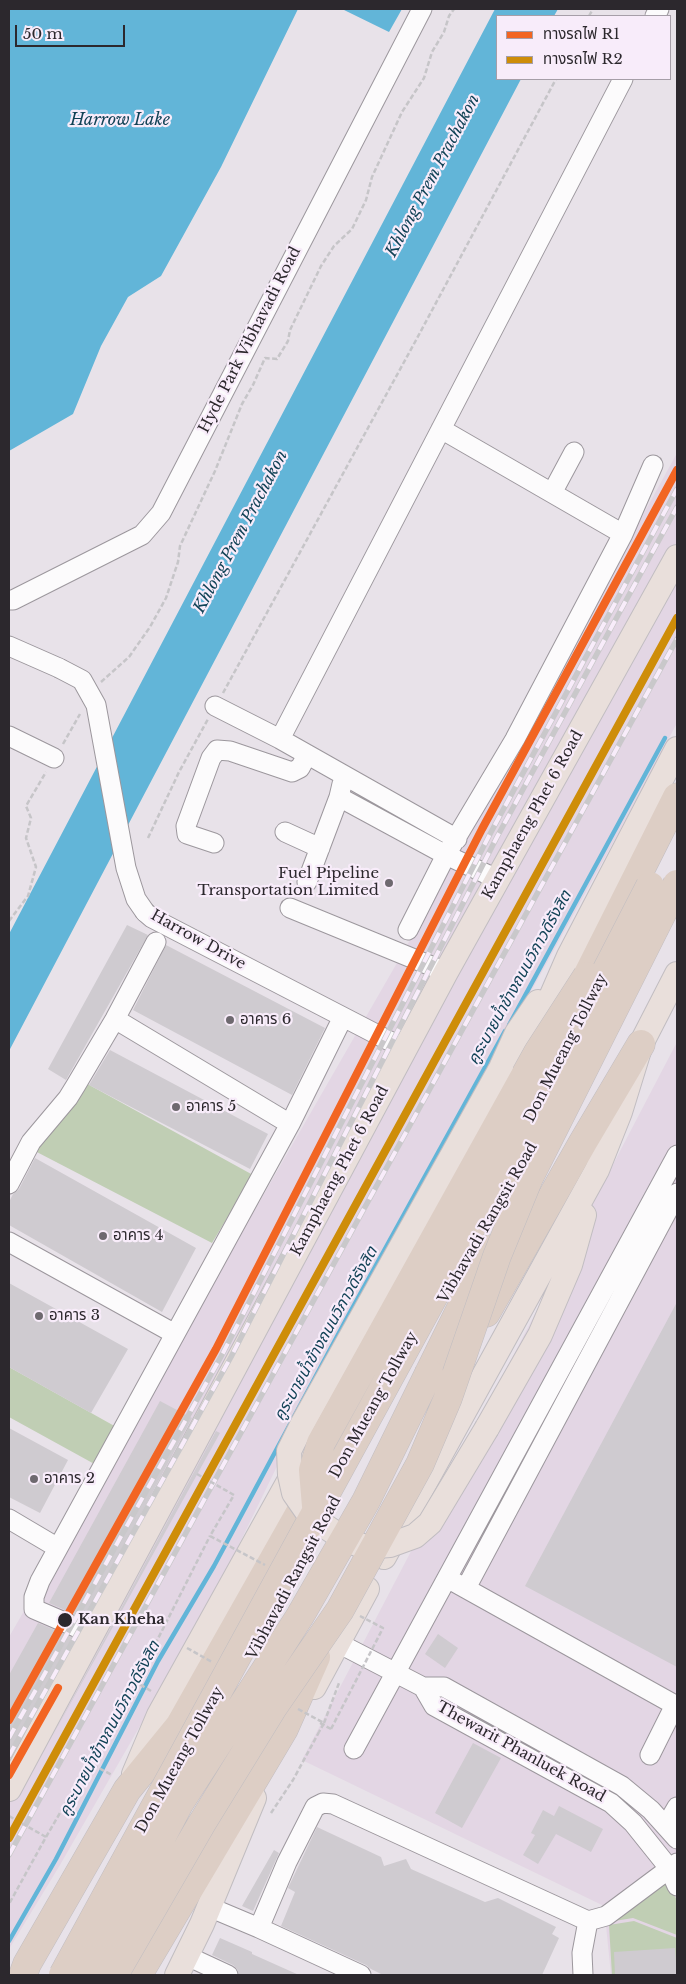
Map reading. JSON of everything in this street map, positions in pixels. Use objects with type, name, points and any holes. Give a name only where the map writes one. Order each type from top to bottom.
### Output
[{"type":"highway","name":"Vibhavadi Rangsit Road","points":[[23,1972],[120,1782],[180,1725],[348,1427],[568,1014],[677,797]]},
{"type":"highway","name":"Don Mueang Tollway","points":[[64,1975],[518,1142],[677,830]]},
{"type":"highway","name":"Don Mueang Tollway","points":[[89,1975],[179,1804],[300,1616],[366,1501],[479,1271],[529,1178],[677,884]]},
{"type":"highway","points":[[323,1525],[316,1506],[313,1470],[321,1443],[538,1052],[573,996],[650,886]]},
{"type":"highway","name":"Vibhavadi Rangsit Road","points":[[95,1975],[230,1698],[489,1217],[677,906]]},
{"type":"highway","points":[[138,1975],[284,1729],[378,1519],[499,1287],[641,1044]]},
{"type":"highway","name":"Don Mueang Tollway","points":[[114,1975],[202,1823],[269,1714],[340,1610],[420,1464],[448,1398],[497,1256],[529,1178]]},
{"type":"main road","name":"Kamphaeng Phet 6 Road","points":[[9,1789],[446,972],[677,557]]},
{"type":"main road","name":"Vibhavadi Rangsit Road","points":[[120,1782],[535,1037],[569,956],[677,749]]},
{"type":"main road","points":[[569,956],[517,1033],[501,1068],[289,1450],[290,1475],[294,1493],[310,1516],[341,1537],[364,1547],[390,1545],[415,1536],[430,1523],[540,1335],[570,1264],[596,1170]]},
{"type":"main road","points":[[182,1966],[254,1797],[596,1170],[620,1112],[641,1044],[677,974]]},
{"type":"street","name":"Hyde Park Vibhavadi Road","points":[[9,600],[13,600],[142,535],[161,513],[422,9]]},
{"type":"street","points":[[280,739],[622,80]]},
{"type":"street","points":[[441,429],[623,534]]},
{"type":"street","points":[[552,492],[574,452]]},
{"type":"street","points":[[408,930],[446,855],[515,739],[623,534],[653,465]]},
{"type":"street","name":"Harrow Drive","points":[[9,646],[82,680],[96,705],[126,868],[136,899],[145,912],[152,918],[405,1049]]},
{"type":"street","points":[[215,706],[280,739],[457,839]]},
{"type":"street","points":[[9,736],[54,758]]},
{"type":"street","points":[[214,843],[187,834],[186,826],[211,758],[217,750],[230,751],[292,772],[300,768],[307,755]]},
{"type":"street","points":[[307,882],[346,776]]},
{"type":"street","points":[[339,797],[446,855],[497,879]]},
{"type":"street","points":[[286,832],[320,848]]},
{"type":"street","points":[[290,908],[446,972]]},
{"type":"street","points":[[9,1184],[32,1142],[68,1098],[115,1019],[156,942]]},
{"type":"street","points":[[92,1634],[34,1609],[34,1597],[40,1581],[290,1124],[344,1017]]},
{"type":"street","points":[[115,1019],[290,1124]]},
{"type":"street","points":[[466,1588],[672,1188],[677,1155]]},
{"type":"street","points":[[354,1749],[446,1578],[672,1188]]},
{"type":"street","points":[[9,1242],[175,1334]]},
{"type":"street","points":[[9,1519],[58,1548]]},
{"type":"street","points":[[446,1578],[675,1705],[650,1755]]},
{"type":"street","name":"Thewarit Phanluek Road","points":[[338,1643],[423,1687],[444,1687],[622,1786],[650,1810],[674,1835]]},
{"type":"street","name":"Thewarit Phanluek Road","points":[[423,1687],[434,1706],[611,1803],[634,1823],[673,1865],[677,1886]]},
{"type":"street","points":[[152,1975],[185,1910],[254,1797]]},
{"type":"street","points":[[259,1928],[291,1854],[315,1807],[323,1803],[333,1804],[588,1921],[606,1916],[673,1865]]},
{"type":"street","points":[[674,1835],[677,1807]]},
{"type":"street","points":[[209,1906],[362,1975]]},
{"type":"street","points":[[582,1975],[582,1953],[588,1921]]},
{"type":"street","points":[[182,1966],[228,1975]]},
{"type":"path","points":[[100,683],[129,657],[150,627],[166,598],[178,562],[180,546],[215,471],[242,404],[265,358],[277,359],[288,341],[294,322],[312,283],[330,252],[352,229],[366,200],[376,168],[402,112],[424,78],[432,52],[444,32],[449,16],[454,9]]},
{"type":"path","points":[[148,838],[179,772],[410,351],[555,80]]},
{"type":"path","points":[[9,921],[28,896],[36,867],[26,838],[31,818],[26,806],[82,711]]},
{"type":"path","points":[[148,1688],[136,1682],[210,1536]]},
{"type":"path","points":[[322,1723],[331,1730],[383,1628]]},
{"type":"path","points":[[272,1813],[294,1780],[319,1732],[342,1676]]},
{"type":"path","points":[[9,1904],[88,1763],[98,1767],[120,1782]]},
{"type":"path","points":[[9,1816],[46,1837]]},
{"type":"shaded area","points":[[677,453],[677,723],[613,843],[339,1339],[209,1606],[60,1865],[9,1949],[9,1637],[405,949]]},
{"type":"shaded area","points":[[677,1042],[677,1975],[611,1975],[604,1906],[302,1760]]},
{"type":"green space","points":[[82,1081],[253,1175],[212,1243],[31,1149]]},
{"type":"green space","points":[[9,1367],[118,1428],[98,1466],[9,1417]]},
{"type":"green space","points":[[658,1868],[677,1900],[677,1935],[633,1918],[608,1922]]},
{"type":"green space","points":[[634,1921],[677,1938],[677,1975],[612,1975],[609,1925]]},
{"type":"water","name":"Harrow Lake","points":[[9,9],[298,9],[221,167],[161,276],[128,297],[101,346],[73,414],[9,451]]},
{"type":"water","points":[[342,9],[402,9],[389,32]]},
{"type":"water","name":"Khlong Prem Prachakon","points":[[495,9],[558,9],[555,15],[496,15],[496,80],[520,80],[9,1051],[9,934]]},
{"type":"building","points":[[127,925],[148,935],[66,1080],[48,1069]]},
{"type":"building","name":"อาคาร 6","points":[[166,945],[325,1028],[292,1095],[133,1010]]},
{"type":"building","name":"อาคาร 5","points":[[110,1050],[268,1134],[250,1169],[89,1085]]},
{"type":"building","name":"อาคาร 4","points":[[35,1158],[196,1248],[162,1312],[9,1225],[9,1202],[13,1194],[19,1189]]},
{"type":"building","name":"อาคาร 3","points":[[9,1283],[128,1349],[91,1413],[9,1367]]},
{"type":"building","points":[[677,1302],[677,1667],[525,1586]]},
{"type":"building","points":[[160,1401],[192,1418],[85,1619],[49,1603]]},
{"type":"building","name":"อาคาร 2","points":[[9,1428],[68,1460],[40,1513],[9,1497]]},
{"type":"building","points":[[216,1431],[220,1433],[52,1737]]},
{"type":"building","points":[[38,1623],[74,1638],[9,1760],[9,1675]]},
{"type":"building","points":[[438,1634],[458,1648],[445,1668],[425,1654]]},
{"type":"building","points":[[473,1743],[501,1758],[462,1828],[435,1813]]},
{"type":"building","points":[[559,1806],[603,1829],[591,1852],[556,1834],[538,1864],[523,1855],[535,1835],[531,1833],[543,1810],[554,1816]]},
{"type":"building","points":[[317,1827],[381,1857],[384,1866],[406,1859],[411,1869],[485,1902],[498,1898],[556,1927],[552,1934],[559,1938],[542,1975],[383,1975],[366,1965],[281,1926],[295,1892],[288,1888]]},
{"type":"building","points":[[274,1850],[279,1853],[253,1911],[242,1906]]},
{"type":"building","points":[[220,1938],[299,1975],[239,1975],[233,1965],[212,1955]]},
{"type":"building","points":[[675,1948],[677,1975],[615,1975],[614,1952]]},
{"type":"waterway","name":"คูระบายน้ำข้างถนนวิภาวดีรังสิต","points":[[509,1025],[665,738]]},
{"type":"waterway","name":"คูระบายน้ำข้างถนนวิภาวดีรังสิต","points":[[9,1941],[56,1859],[158,1661],[214,1566],[348,1316],[505,1031]]},
{"type":"railway","points":[[9,1738],[223,1353],[490,834],[677,489]]},
{"type":"railway","points":[[9,1756],[231,1357],[497,837],[677,507]]},
{"type":"railway","points":[[9,1838],[677,618]]},
{"type":"railway","points":[[9,1855],[677,639]]},
{"type":"rail line","name":"R1","points":[[9,1720],[216,1349],[482,829],[677,470]]},
{"type":"rail line","name":"R2","points":[[9,1838],[677,618]]},
{"type":"rail line","name":"R1","points":[[9,1775],[58,1688]]},
{"type":"place","name":"Fuel Pipeline Transportation Limited","points":[[389,883]]},
{"type":"place","name":"อาคาร 6","points":[[230,1020]]},
{"type":"place","name":"อาคาร 5","points":[[176,1107]]},
{"type":"place","name":"อาคาร 4","points":[[103,1236]]},
{"type":"place","name":"อาคาร 3","points":[[39,1316]]},
{"type":"place","name":"อาคาร 2","points":[[34,1479]]},
{"type":"place","name":"Kan Kheha","points":[[65,1620]]}]
